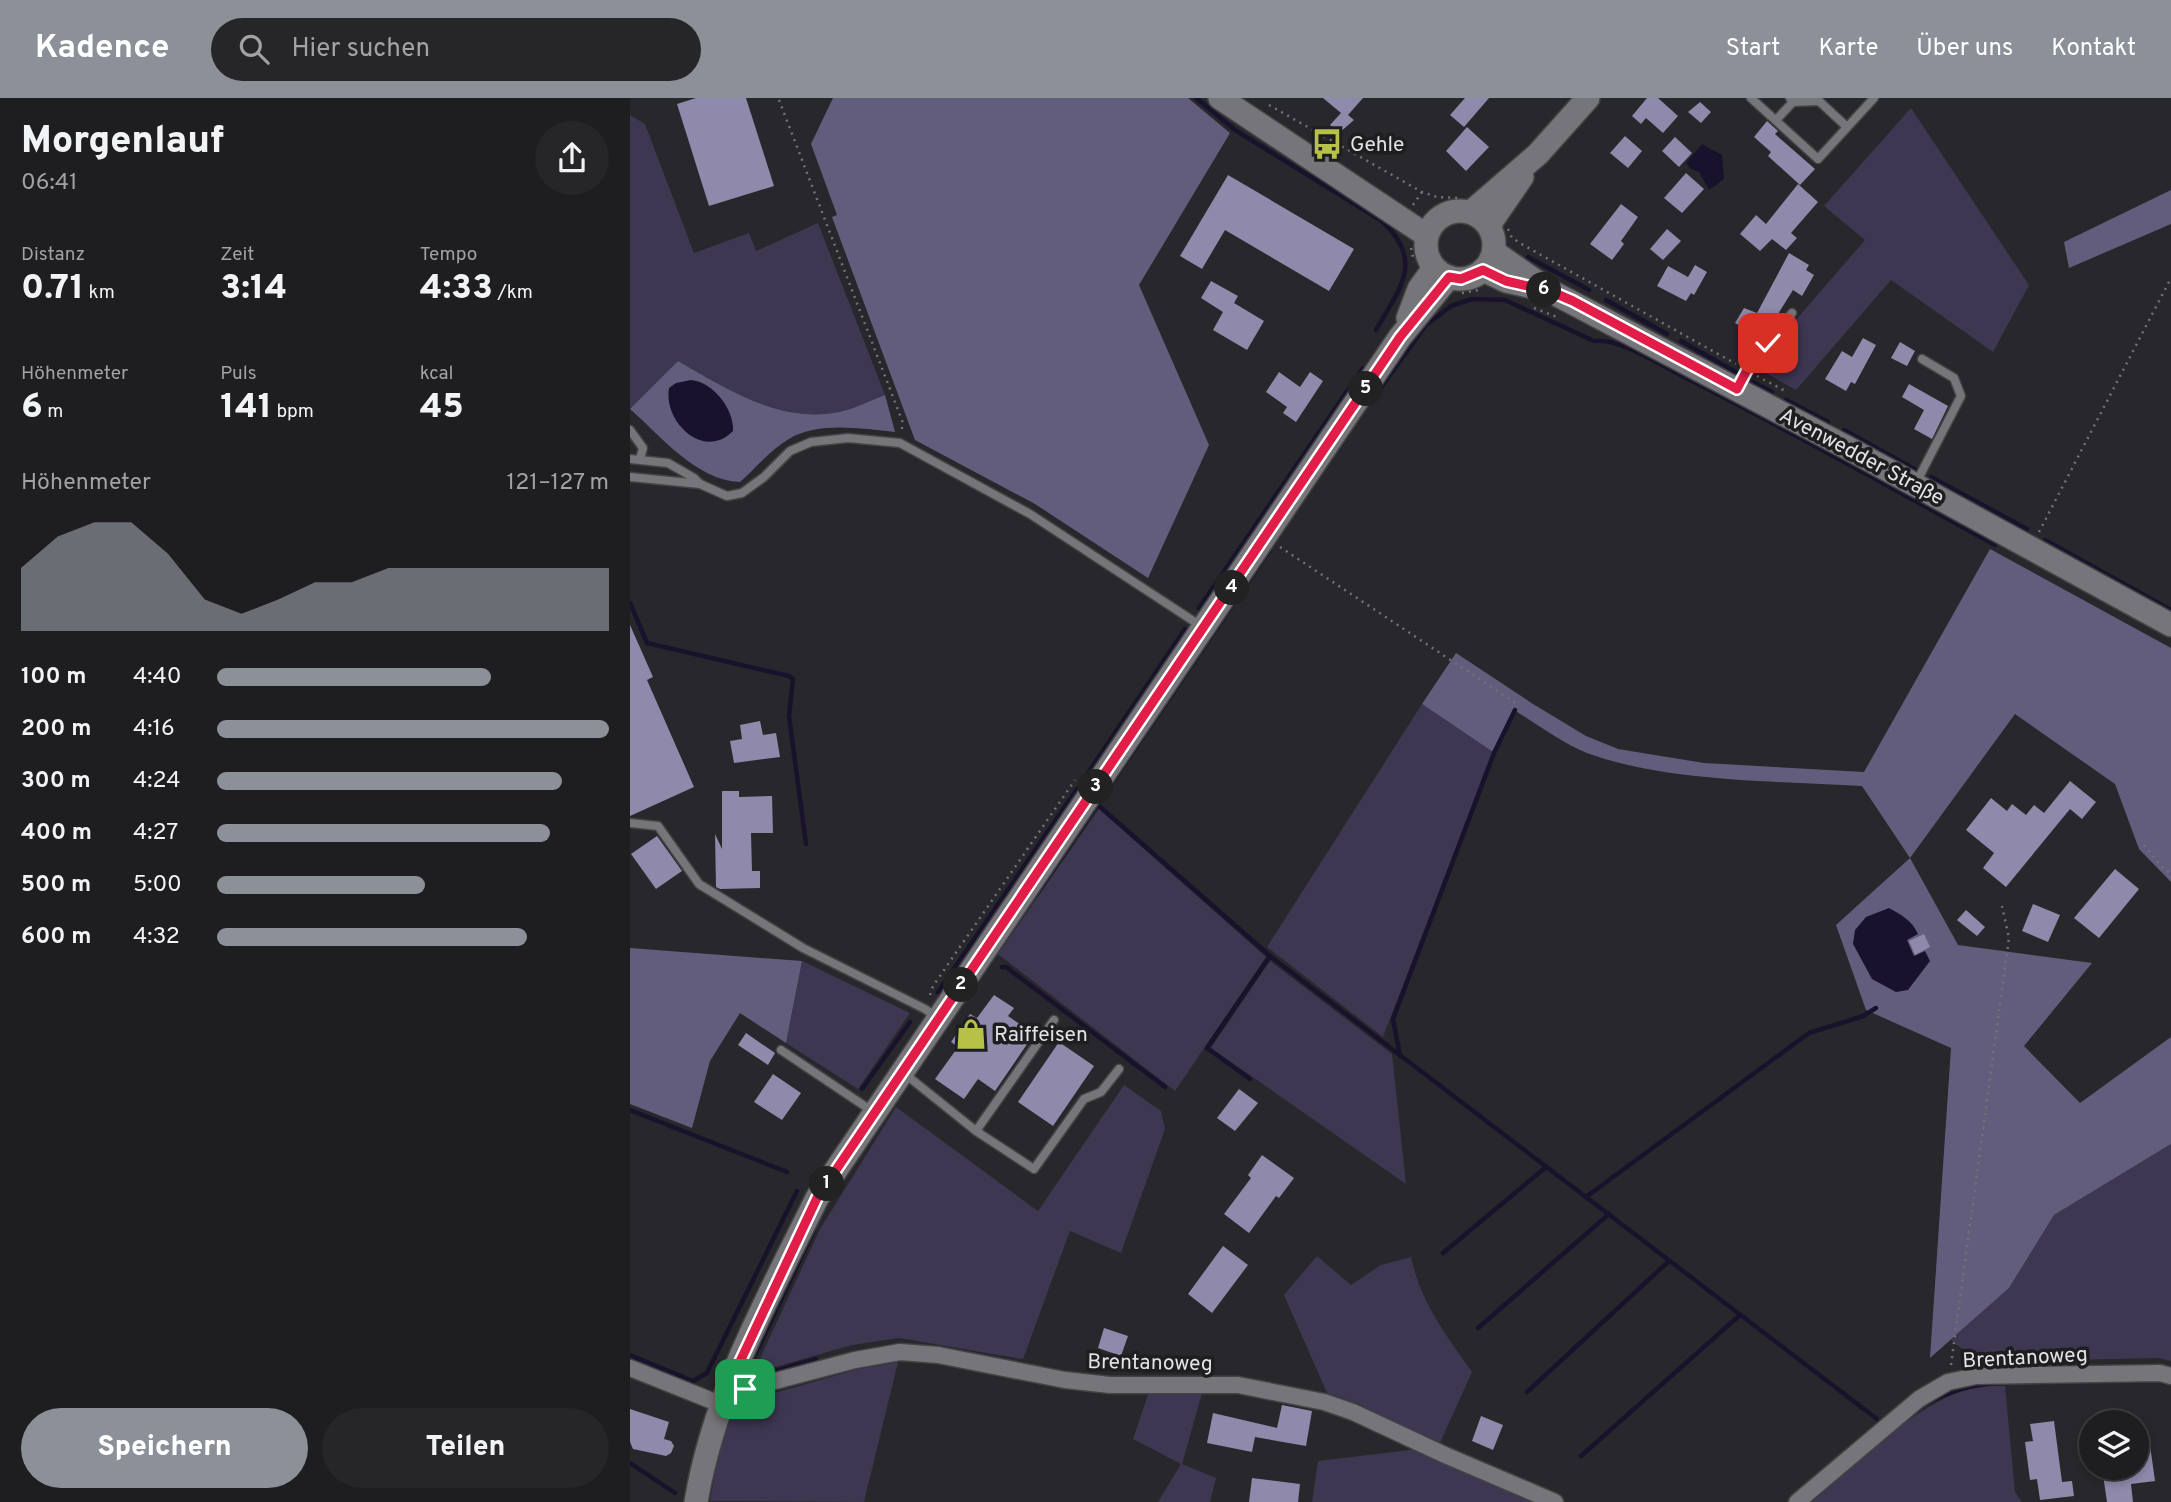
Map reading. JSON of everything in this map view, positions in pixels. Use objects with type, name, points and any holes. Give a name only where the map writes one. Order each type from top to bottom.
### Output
[{"type":"street","points":[[1220,98],[1424,231],[1428,258],[1438,277]]},
{"type":"street","points":[[1424,231],[1448,212],[1482,213],[1588,98]]},
{"type":"street","points":[[696,1502],[704,1456],[725,1394],[817,1198],[1400,337],[1419,289],[1438,277],[1461,279],[1488,271],[1494,238],[1482,213]]},
{"type":"street","name":"Avenwedder Straße","points":[[1488,271],[1550,291],[1915,484],[2171,625]]},
{"type":"street","name":"Brentanoweg","points":[[725,1394],[855,1360],[900,1352],[938,1355],[1099,1384],[1238,1385],[1324,1402],[1353,1412],[1555,1502]]},
{"type":"street","points":[[630,1368],[725,1394]]},
{"type":"street","name":"Brentanoweg","points":[[1797,1502],[1919,1399],[1948,1382],[1976,1376],[2148,1373],[2171,1376]]},
{"type":"lane","points":[[1751,98],[1818,159],[1874,98]]},
{"type":"lane","points":[[1776,120],[1791,100],[1819,101],[1847,127]]},
{"type":"lane","points":[[1737,389],[1749,367],[1791,313]]},
{"type":"lane","points":[[1915,484],[1961,396],[1954,378],[1922,359]]},
{"type":"lane","points":[[630,430],[643,449],[640,459]]},
{"type":"lane","points":[[630,477],[700,484],[727,496],[742,493],[764,477],[790,451],[811,442],[848,438],[900,443],[1030,514],[1205,628]]},
{"type":"lane","points":[[630,459],[668,463],[700,484]]},
{"type":"lane","points":[[630,823],[658,826],[699,884],[735,908],[803,948],[925,1009],[938,1019]]},
{"type":"lane","points":[[976,1131],[1054,1020]]},
{"type":"lane","points":[[781,1050],[875,1113]]},
{"type":"lane","points":[[902,1072],[976,1131],[1034,1169],[1084,1099],[1101,1092],[1119,1069]]},
{"type":"path","points":[[779,100],[903,423],[900,443]]},
{"type":"path","points":[[1267,104],[1422,192],[1482,213],[1525,246]]},
{"type":"path","points":[[1424,231],[1438,277],[1488,271]]},
{"type":"path","points":[[2031,547],[2171,278]]},
{"type":"path","points":[[1265,538],[1517,704]]},
{"type":"path","points":[[2144,845],[2162,868],[2171,874]]},
{"type":"path","points":[[1948,1382],[2008,938],[2002,906]]},
{"type":"shaded area","points":[[833,98],[1188,98],[1230,133],[1139,285],[1209,445],[1148,578],[1035,504],[915,440],[832,217],[837,215],[811,144]]},
{"type":"shaded area","points":[[1911,108],[2029,285],[1993,352],[1891,280],[1796,390],[1755,367],[1865,240],[1824,206]]},
{"type":"shaded area","points":[[630,115],[645,124],[694,253],[749,233],[756,251],[818,223],[885,395],[839,412],[796,413],[755,402],[678,361],[630,409]]},
{"type":"shaded area","points":[[1702,144],[1722,155],[1724,179],[1709,190],[1699,172],[1686,163]]},
{"type":"shaded area","points":[[2171,190],[2171,224],[2069,268],[2064,242]]},
{"type":"shaded area","points":[[678,361],[755,402],[796,413],[839,412],[885,395],[895,432],[827,428],[801,433],[782,443],[740,482],[724,479],[709,474],[680,455],[630,409]]},
{"type":"shaded area","points":[[691,380],[714,391],[726,406],[733,431],[722,439],[710,442],[698,440],[688,434],[672,413],[669,388],[676,383]]},
{"type":"shaded area","points":[[1990,549],[2171,648],[2171,882],[2139,849],[2115,784],[2015,714],[1910,858],[1862,786],[1686,775],[1618,763],[1578,749],[1514,710],[1493,752],[1422,704],[1456,653],[1586,736],[1618,749],[1704,763],[1864,772]]},
{"type":"shaded area","points":[[1422,704],[1493,752],[1383,1037],[1267,947]]},
{"type":"shaded area","points":[[1099,809],[1266,957],[1175,1091],[998,954]]},
{"type":"shaded area","points":[[1910,858],[1958,945],[2092,963],[2024,1046],[2080,1103],[2171,1037],[2171,1144],[2054,1215],[2009,1288],[1930,1358],[1951,1048],[1866,1010],[1836,925]]},
{"type":"shaded area","points":[[1889,908],[1906,918],[1916,929],[1918,934],[1907,940],[1914,956],[1925,951],[1930,961],[1908,990],[1896,992],[1872,979],[1853,944],[1855,930],[1866,917]]},
{"type":"shaded area","points":[[630,948],[802,961],[786,1043],[740,1013],[710,1061],[692,1128],[630,1104]]},
{"type":"shaded area","points":[[802,961],[910,1013],[858,1089],[786,1043]]},
{"type":"shaded area","points":[[1270,961],[1392,1054],[1406,1184],[1211,1048]]},
{"type":"shaded area","points":[[1124,1085],[1161,1111],[1165,1129],[1121,1253],[1070,1231],[1023,1359],[899,1338],[852,1345],[758,1372],[756,1367],[820,1229],[896,1107],[1038,1211]]},
{"type":"shaded area","points":[[2171,1144],[2171,1361],[2158,1358],[1978,1362],[1951,1340],[2009,1288],[2054,1215]]},
{"type":"shaded area","points":[[1317,1256],[1351,1285],[1381,1265],[1411,1257],[1427,1303],[1472,1372],[1439,1445],[1359,1404],[1327,1393],[1284,1295]]},
{"type":"shaded area","points":[[898,1362],[864,1502],[710,1501],[718,1456],[736,1404],[859,1369]]},
{"type":"shaded area","points":[[1978,1386],[2005,1386],[2015,1492],[2022,1502],[1812,1502],[1911,1418],[1955,1394]]},
{"type":"shaded area","points":[[1203,1390],[1182,1464],[1216,1478],[1210,1502],[1158,1502],[1181,1464],[1133,1439],[1149,1392]]},
{"type":"shaded area","points":[[1418,1449],[1543,1502],[1312,1502],[1318,1461]]},
{"type":"building","points":[[696,98],[746,98],[774,186],[709,206],[677,104]]},
{"type":"building","points":[[1323,98],[1363,98],[1348,115],[1354,120],[1339,133],[1330,125],[1341,113]]},
{"type":"building","points":[[1465,98],[1489,98],[1464,127],[1450,115]]},
{"type":"building","points":[[1647,98],[1658,98],[1678,116],[1663,133],[1646,118],[1641,124],[1632,116]]},
{"type":"building","points":[[1700,102],[1711,112],[1701,123],[1688,112]]},
{"type":"building","points":[[1767,121],[1778,131],[1775,134],[1815,169],[1800,185],[1768,156],[1771,152],[1754,137]]},
{"type":"building","points":[[1467,127],[1489,147],[1466,171],[1446,151]]},
{"type":"building","points":[[1625,136],[1642,151],[1628,168],[1610,153]]},
{"type":"building","points":[[1675,137],[1692,153],[1679,167],[1662,151]]},
{"type":"building","points":[[1686,173],[1704,189],[1682,213],[1664,198]]},
{"type":"building","points":[[1228,175],[1354,249],[1329,291],[1225,230],[1202,269],[1180,256]]},
{"type":"building","points":[[1798,184],[1818,202],[1791,233],[1797,238],[1786,250],[1772,239],[1760,251],[1740,234],[1756,215],[1766,224]]},
{"type":"building","points":[[1621,204],[1638,217],[1621,241],[1624,244],[1612,260],[1590,244]]},
{"type":"building","points":[[1667,229],[1681,241],[1663,260],[1650,249]]},
{"type":"building","points":[[1789,253],[1809,265],[1806,270],[1814,275],[1802,296],[1793,290],[1760,343],[1742,333],[1744,328],[1735,323],[1744,308],[1757,313]]},
{"type":"building","points":[[1695,265],[1707,272],[1694,295],[1691,293],[1686,301],[1657,286],[1668,266],[1688,277]]},
{"type":"building","points":[[1211,281],[1238,296],[1234,303],[1264,321],[1247,350],[1213,330],[1223,312],[1201,298]]},
{"type":"building","points":[[1863,338],[1876,345],[1855,384],[1851,382],[1846,391],[1825,379],[1842,351],[1852,357]]},
{"type":"building","points":[[1900,342],[1915,351],[1907,366],[1891,358]]},
{"type":"building","points":[[1279,372],[1300,387],[1310,372],[1323,381],[1296,422],[1283,413],[1287,407],[1266,392]]},
{"type":"building","points":[[1909,384],[1948,406],[1932,439],[1914,429],[1924,410],[1902,397]]},
{"type":"building","points":[[630,625],[653,677],[647,680],[694,787],[630,816]]},
{"type":"building","points":[[760,721],[763,735],[776,733],[780,757],[734,763],[730,741],[742,739],[740,725]]},
{"type":"building","points":[[2070,781],[2096,802],[2082,819],[2070,809],[2006,887],[1983,868],[1994,853],[1966,830],[1991,798],[2007,811],[2012,804],[2026,815],[2034,805],[2044,813]]},
{"type":"building","points":[[722,791],[739,791],[739,797],[772,796],[773,833],[751,833],[752,871],[760,871],[760,888],[716,887],[715,834],[722,849]]},
{"type":"building","points":[[657,836],[682,871],[656,889],[631,854]]},
{"type":"building","points":[[2115,869],[2139,889],[2099,938],[2074,918]]},
{"type":"building","points":[[2033,904],[2060,915],[2048,942],[2022,931]]},
{"type":"building","points":[[1966,910],[1985,927],[1977,936],[1957,920]]},
{"type":"building","points":[[1924,934],[1930,947],[1915,955],[1909,941]]},
{"type":"building","points":[[994,995],[1014,1008],[1008,1016],[1034,1034],[995,1091],[978,1079],[964,1099],[935,1079],[958,1047],[951,1042],[970,1014],[977,1018]]},
{"type":"building","points":[[746,1033],[775,1053],[768,1065],[738,1045]]},
{"type":"building","points":[[1059,1042],[1094,1066],[1053,1126],[1018,1102]]},
{"type":"building","points":[[773,1074],[801,1093],[782,1120],[754,1102]]},
{"type":"building","points":[[1239,1089],[1258,1103],[1235,1131],[1217,1118]]},
{"type":"building","points":[[1262,1155],[1294,1178],[1279,1198],[1276,1196],[1249,1233],[1224,1214],[1251,1178],[1248,1175]]},
{"type":"building","points":[[1223,1246],[1248,1265],[1212,1313],[1188,1294]]},
{"type":"building","points":[[1104,1328],[1128,1336],[1121,1356],[1098,1348]]},
{"type":"building","points":[[1282,1405],[1312,1411],[1306,1446],[1255,1437],[1252,1452],[1207,1443],[1213,1413],[1277,1428]]},
{"type":"building","points":[[630,1409],[669,1422],[664,1439],[671,1441],[674,1446],[671,1453],[666,1456],[633,1449],[630,1442]]},
{"type":"building","points":[[1481,1416],[1503,1425],[1493,1450],[1472,1441]]},
{"type":"building","points":[[2054,1421],[2062,1482],[2072,1481],[2074,1496],[2040,1500],[2037,1479],[2030,1480],[2025,1442],[2033,1441],[2030,1424]]},
{"type":"building","points":[[2149,1445],[2155,1481],[2131,1484],[2133,1502],[2107,1502],[2104,1480],[2149,1480]]},
{"type":"building","points":[[1252,1478],[1300,1484],[1298,1502],[1249,1502]]},
{"type":"waterway","points":[[1196,98],[1235,130],[1382,221],[1395,235],[1403,249],[1404,275],[1400,288],[1376,330]]},
{"type":"waterway","points":[[1528,257],[1589,290]]},
{"type":"waterway","points":[[1372,400],[1426,325],[1451,306],[1472,299],[1505,300],[1594,341],[1616,344],[1641,354],[1803,439],[1995,545]]},
{"type":"waterway","points":[[1606,300],[1667,334]]},
{"type":"waterway","points":[[1681,341],[1737,373]]},
{"type":"waterway","points":[[1199,608],[1363,368]]},
{"type":"waterway","points":[[1753,382],[1772,392]]},
{"type":"waterway","points":[[1786,400],[1828,422]]},
{"type":"waterway","points":[[1844,430],[1916,470]]},
{"type":"waterway","points":[[1931,477],[2027,529]]},
{"type":"waterway","points":[[2045,540],[2171,610]]},
{"type":"waterway","points":[[1036,895],[1269,551]]},
{"type":"waterway","points":[[630,603],[647,643],[793,679],[789,716],[806,844]]},
{"type":"waterway","points":[[1088,773],[1185,629]]},
{"type":"waterway","points":[[1400,1056],[1393,1019],[1494,753],[1515,710]]},
{"type":"waterway","points":[[938,992],[1077,789]]},
{"type":"waterway","points":[[1098,805],[1270,956],[1877,1419]]},
{"type":"waterway","points":[[1250,1079],[1207,1048],[1270,956]]},
{"type":"waterway","points":[[1002,967],[1006,967],[1165,1087]]},
{"type":"waterway","points":[[1586,1197],[1809,1033],[1863,1016],[1876,1008]]},
{"type":"waterway","points":[[862,1089],[910,1022]]},
{"type":"waterway","points":[[630,1110],[787,1172]]},
{"type":"waterway","points":[[1443,1253],[1546,1167]]},
{"type":"waterway","points":[[630,1355],[693,1381],[707,1373],[797,1191]]},
{"type":"waterway","points":[[1478,1328],[1609,1214]]},
{"type":"waterway","points":[[814,1230],[746,1374],[751,1378],[816,1359]]},
{"type":"waterway","points":[[1527,1392],[1669,1261]]},
{"type":"waterway","points":[[1581,1456],[1740,1315]]},
{"type":"waterway","points":[[1927,1403],[1963,1388],[2002,1383]]},
{"type":"waterway","points":[[630,1463],[675,1493]]},
{"type":"place","name":"Gehle","points":[[1327,144]]},
{"type":"place","name":"Raiffeisen","points":[[971,1034]]},
{"type":"route","points":[[745,1389],[729,1385],[817,1198],[1400,337],[1449,277],[1473,277],[1483,270],[1506,281],[1550,291],[1737,389],[1747,370],[1768,343]]}]
